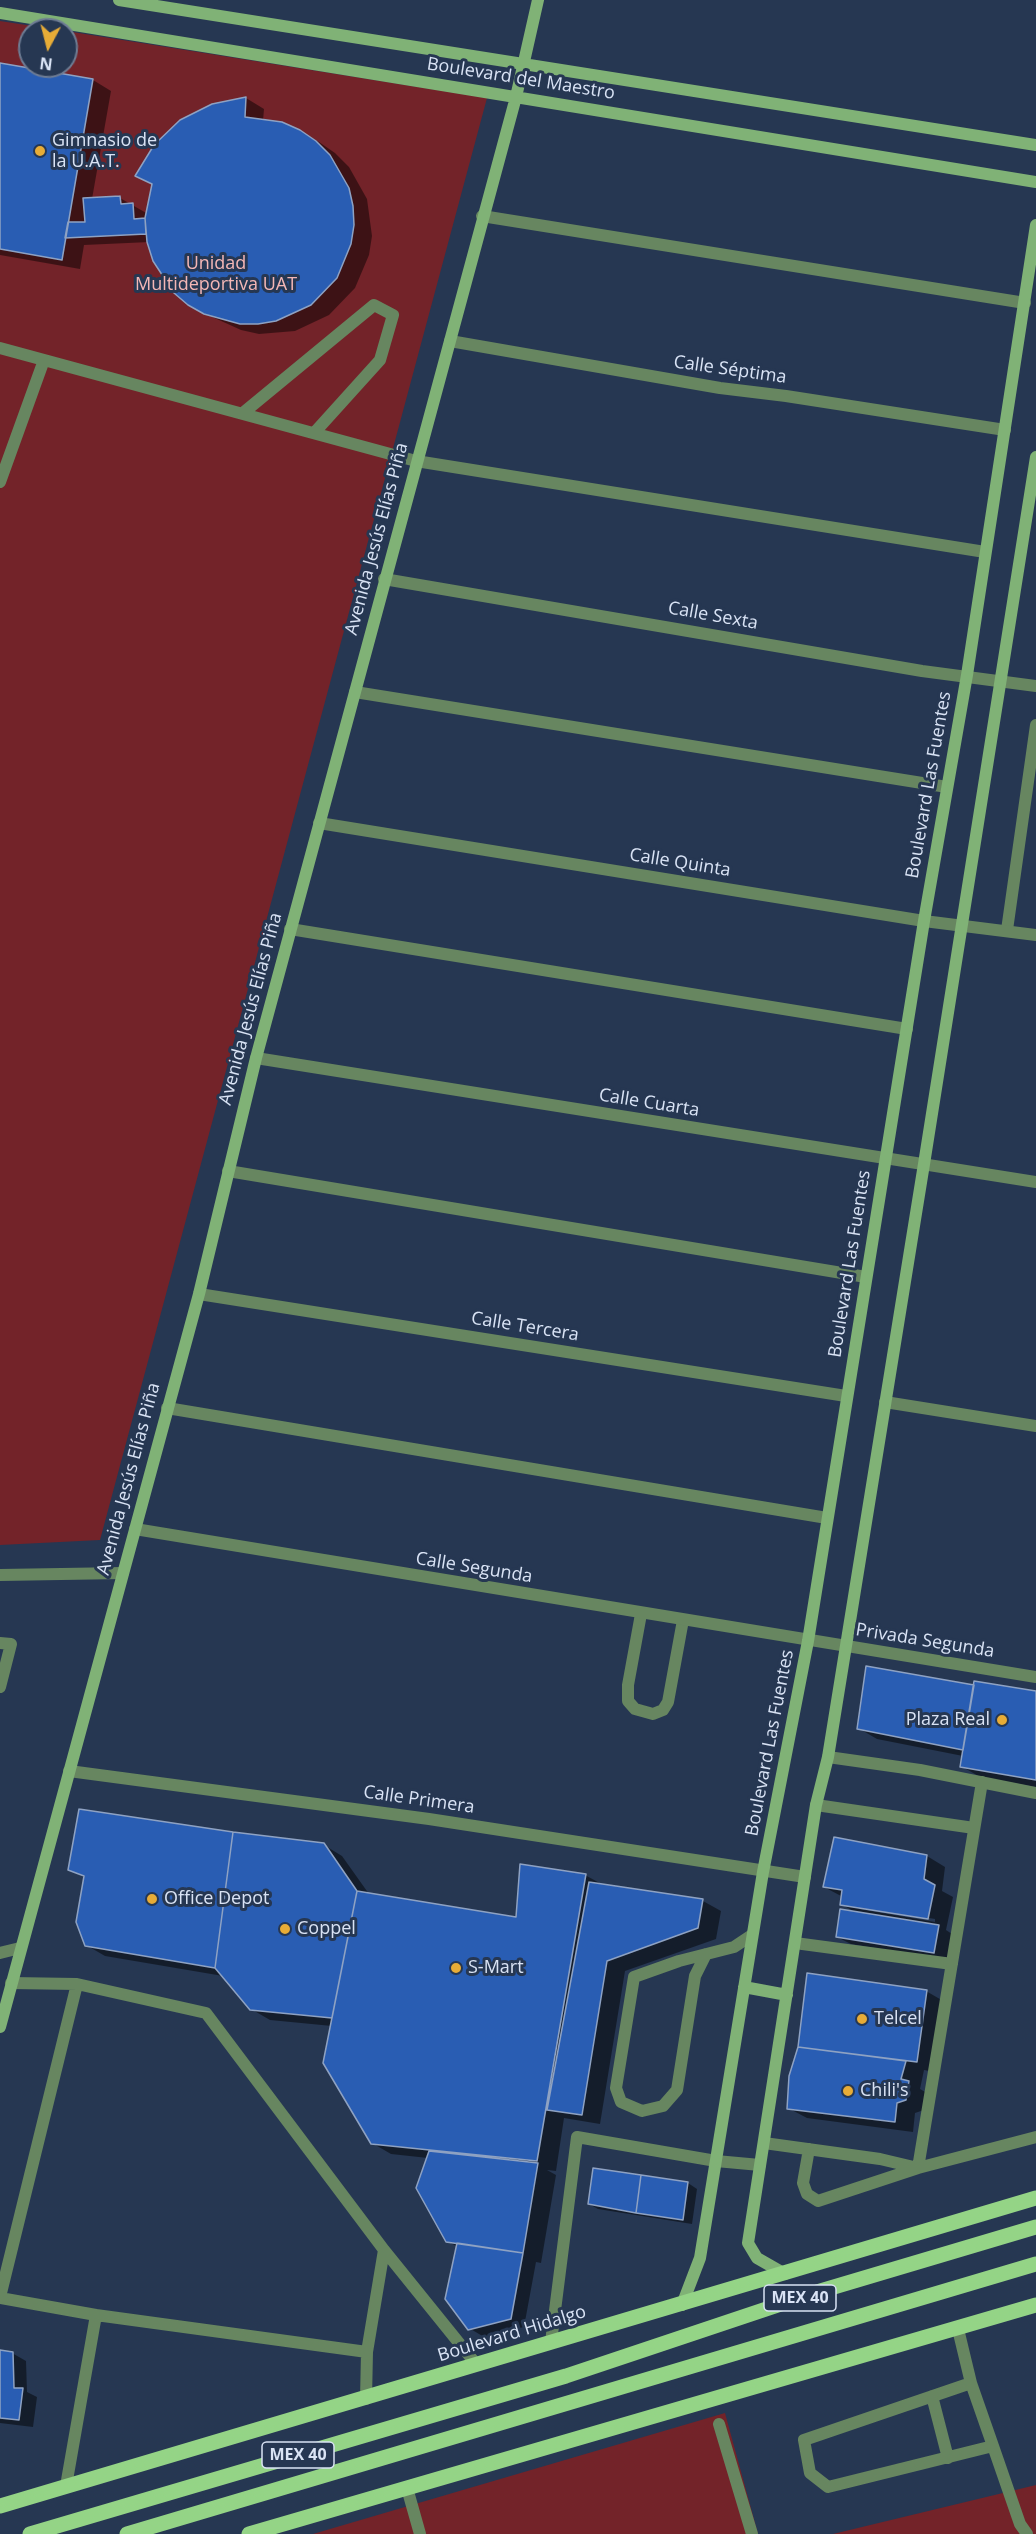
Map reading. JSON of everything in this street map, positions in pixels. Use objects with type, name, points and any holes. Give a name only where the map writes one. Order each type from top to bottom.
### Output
[{"type":"main road","name":"Boulevard Hidalgo","points":[[0,2506],[1036,2198]]},
{"type":"main road","name":"MEX 40","points":[[30,2534],[566,2376],[817,2292],[1036,2227]]},
{"type":"main road","points":[[1019,2269],[1036,2255]]},
{"type":"main road","name":"MEX 40","points":[[127,2534],[1036,2264]]},
{"type":"main road","points":[[249,2534],[1036,2305]]},
{"type":"street","name":"Boulevard del Maestro","points":[[119,0],[1036,145]]},
{"type":"street","name":"Avenida Jesús Elías Piña","points":[[0,2027],[199,1294],[256,1058],[516,97],[538,0]]},
{"type":"street","name":"Boulevard del Maestro","points":[[0,13],[1036,182]]},
{"type":"street","points":[[482,216],[1025,303]]},
{"type":"street","name":"Boulevard Las Fuentes","points":[[682,2305],[700,2258],[762,1872],[808,1641],[924,921],[967,675],[1036,225]]},
{"type":"street","points":[[243,413],[374,305],[393,315],[380,360],[315,432]]},
{"type":"street","name":"Calle Séptima","points":[[450,341],[720,388],[1005,430]]},
{"type":"street","points":[[0,348],[416,460],[986,552]]},
{"type":"street","points":[[0,482],[44,360]]},
{"type":"street","points":[[785,2274],[756,2258],[748,2243],[816,1805],[828,1757],[846,1647],[1036,457]]},
{"type":"street","name":"Calle Sexta","points":[[384,579],[922,671],[967,675],[1036,686]]},
{"type":"street","points":[[355,692],[947,787]]},
{"type":"street","points":[[1007,930],[1036,725]]},
{"type":"street","name":"Calle Quinta","points":[[319,824],[924,921],[1036,935]]},
{"type":"street","points":[[290,929],[907,1029]]},
{"type":"street","name":"Calle Cuarta","points":[[256,1058],[1036,1182]]},
{"type":"street","points":[[228,1171],[867,1277]]},
{"type":"street","name":"Calle Tercera","points":[[199,1294],[846,1396]]},
{"type":"street","points":[[885,1402],[1036,1426]]},
{"type":"street","points":[[167,1408],[827,1518]]},
{"type":"street","name":"Calle Segunda","points":[[135,1529],[808,1641]]},
{"type":"street","points":[[0,1575],[123,1573]]},
{"type":"street","points":[[641,1614],[628,1686],[628,1701],[635,1709],[653,1714],[663,1710],[668,1702],[683,1620]]},
{"type":"street","name":"Privada Segunda","points":[[808,1641],[1036,1677]]},
{"type":"street","points":[[0,1643],[11,1644],[0,1687]]},
{"type":"street","points":[[828,1757],[1036,1792]]},
{"type":"street","name":"Calle Primera","points":[[69,1771],[429,1819],[805,1877]]},
{"type":"street","points":[[918,2168],[982,1782]]},
{"type":"street","points":[[816,1805],[974,1828]]},
{"type":"street","points":[[706,1954],[694,1976],[677,2090],[663,2106],[642,2111],[621,2102],[616,2088],[634,1977],[706,1954],[734,1947],[752,1935]]},
{"type":"street","points":[[795,1943],[952,1964]]},
{"type":"street","points":[[0,1953],[20,1948]]},
{"type":"street","points":[[11,1983],[77,1984],[206,2013],[384,2250],[476,2364]]},
{"type":"street","points":[[77,1984],[0,2298],[96,2315],[367,2352]]},
{"type":"street","points":[[744,1987],[787,1995]]},
{"type":"street","points":[[551,2342],[577,2137],[716,2161],[760,2165]]},
{"type":"street","points":[[809,2149],[803,2183],[807,2194],[818,2201],[918,2168],[1036,2137]]},
{"type":"street","points":[[764,2143],[880,2159],[918,2168]]},
{"type":"street","points":[[366,2399],[367,2352],[384,2250]]},
{"type":"street","points":[[66,2486],[96,2315]]},
{"type":"street","points":[[957,2329],[971,2383],[1022,2531]]},
{"type":"street","points":[[971,2383],[804,2440],[810,2473],[828,2487],[993,2446]]},
{"type":"street","points":[[932,2396],[948,2458]]},
{"type":"street","points":[[719,2424],[752,2534]]},
{"type":"street","points":[[407,2488],[420,2534]]},
{"type":"green space","name":"Unidad Multideportiva UAT","points":[[0,21],[18,24],[18,78],[78,78],[78,33],[487,98],[100,1540],[0,1545]]},
{"type":"green space","points":[[725,2413],[758,2534],[313,2534]]},
{"type":"green space","points":[[1036,2485],[1036,2534],[833,2534]]},
{"type":"building","name":"Gimnasio de la U.A.T.","points":[[0,63],[18,66],[18,78],[78,76],[93,79],[62,260],[0,249]]},
{"type":"building","points":[[246,97],[245,117],[282,122],[300,130],[330,155],[349,188],[353,206],[354,225],[351,244],[337,278],[311,305],[276,321],[258,324],[240,324],[204,314],[188,305],[174,293],[153,261],[147,242],[145,218],[152,184],[135,176],[154,145],[180,120],[212,104]]},
{"type":"building","points":[[120,196],[121,204],[133,203],[134,219],[145,218],[146,234],[65,238],[68,222],[85,222],[83,198]]},
{"type":"building","points":[[866,1666],[974,1685],[963,1750],[857,1729]]},
{"type":"building","name":"Plaza Real","points":[[974,1681],[1036,1691],[1036,1780],[960,1767]]},
{"type":"building","name":"Office Depot","points":[[79,1809],[233,1832],[215,1968],[85,1946],[76,1922],[84,1876],[68,1870]]},
{"type":"building","name":"Coppel","points":[[233,1832],[324,1843],[357,1891],[332,2018],[250,2010],[215,1968]]},
{"type":"building","points":[[834,1837],[927,1855],[924,1879],[935,1885],[928,1919],[840,1905],[842,1890],[823,1887]]},
{"type":"building","name":"S-Mart","points":[[520,1864],[586,1874],[537,2161],[371,2144],[323,2063],[357,1891],[516,1917]]},
{"type":"building","points":[[589,1882],[703,1899],[698,1928],[607,1961],[582,2115],[547,2110]]},
{"type":"building","points":[[840,1909],[939,1925],[934,1953],[836,1937]]},
{"type":"building","name":"Telcel","points":[[807,1973],[927,1990],[917,2062],[798,2047]]},
{"type":"building","name":"Chili's","points":[[798,2047],[906,2061],[901,2079],[909,2081],[906,2100],[897,2103],[895,2122],[787,2109],[789,2076]]},
{"type":"building","points":[[429,2151],[538,2163],[523,2253],[446,2242],[416,2188]]},
{"type":"building","points":[[593,2168],[641,2175],[636,2213],[588,2204]]},
{"type":"building","points":[[641,2175],[688,2182],[683,2220],[636,2213]]},
{"type":"building","points":[[457,2243],[523,2253],[511,2319],[468,2330],[445,2299]]},
{"type":"building","points":[[0,2350],[13,2352],[14,2388],[23,2388],[19,2420],[0,2418]]},
{"type":"place","name":"Gimnasio de la U.A.T.","points":[[40,151]]},
{"type":"place","name":"Plaza Real","points":[[1002,1720]]},
{"type":"place","name":"Office Depot","points":[[152,1899]]},
{"type":"place","name":"Coppel","points":[[285,1929]]},
{"type":"place","name":"S-Mart","points":[[456,1968]]},
{"type":"place","name":"Telcel","points":[[862,2019]]},
{"type":"place","name":"Chili's","points":[[848,2091]]}]
